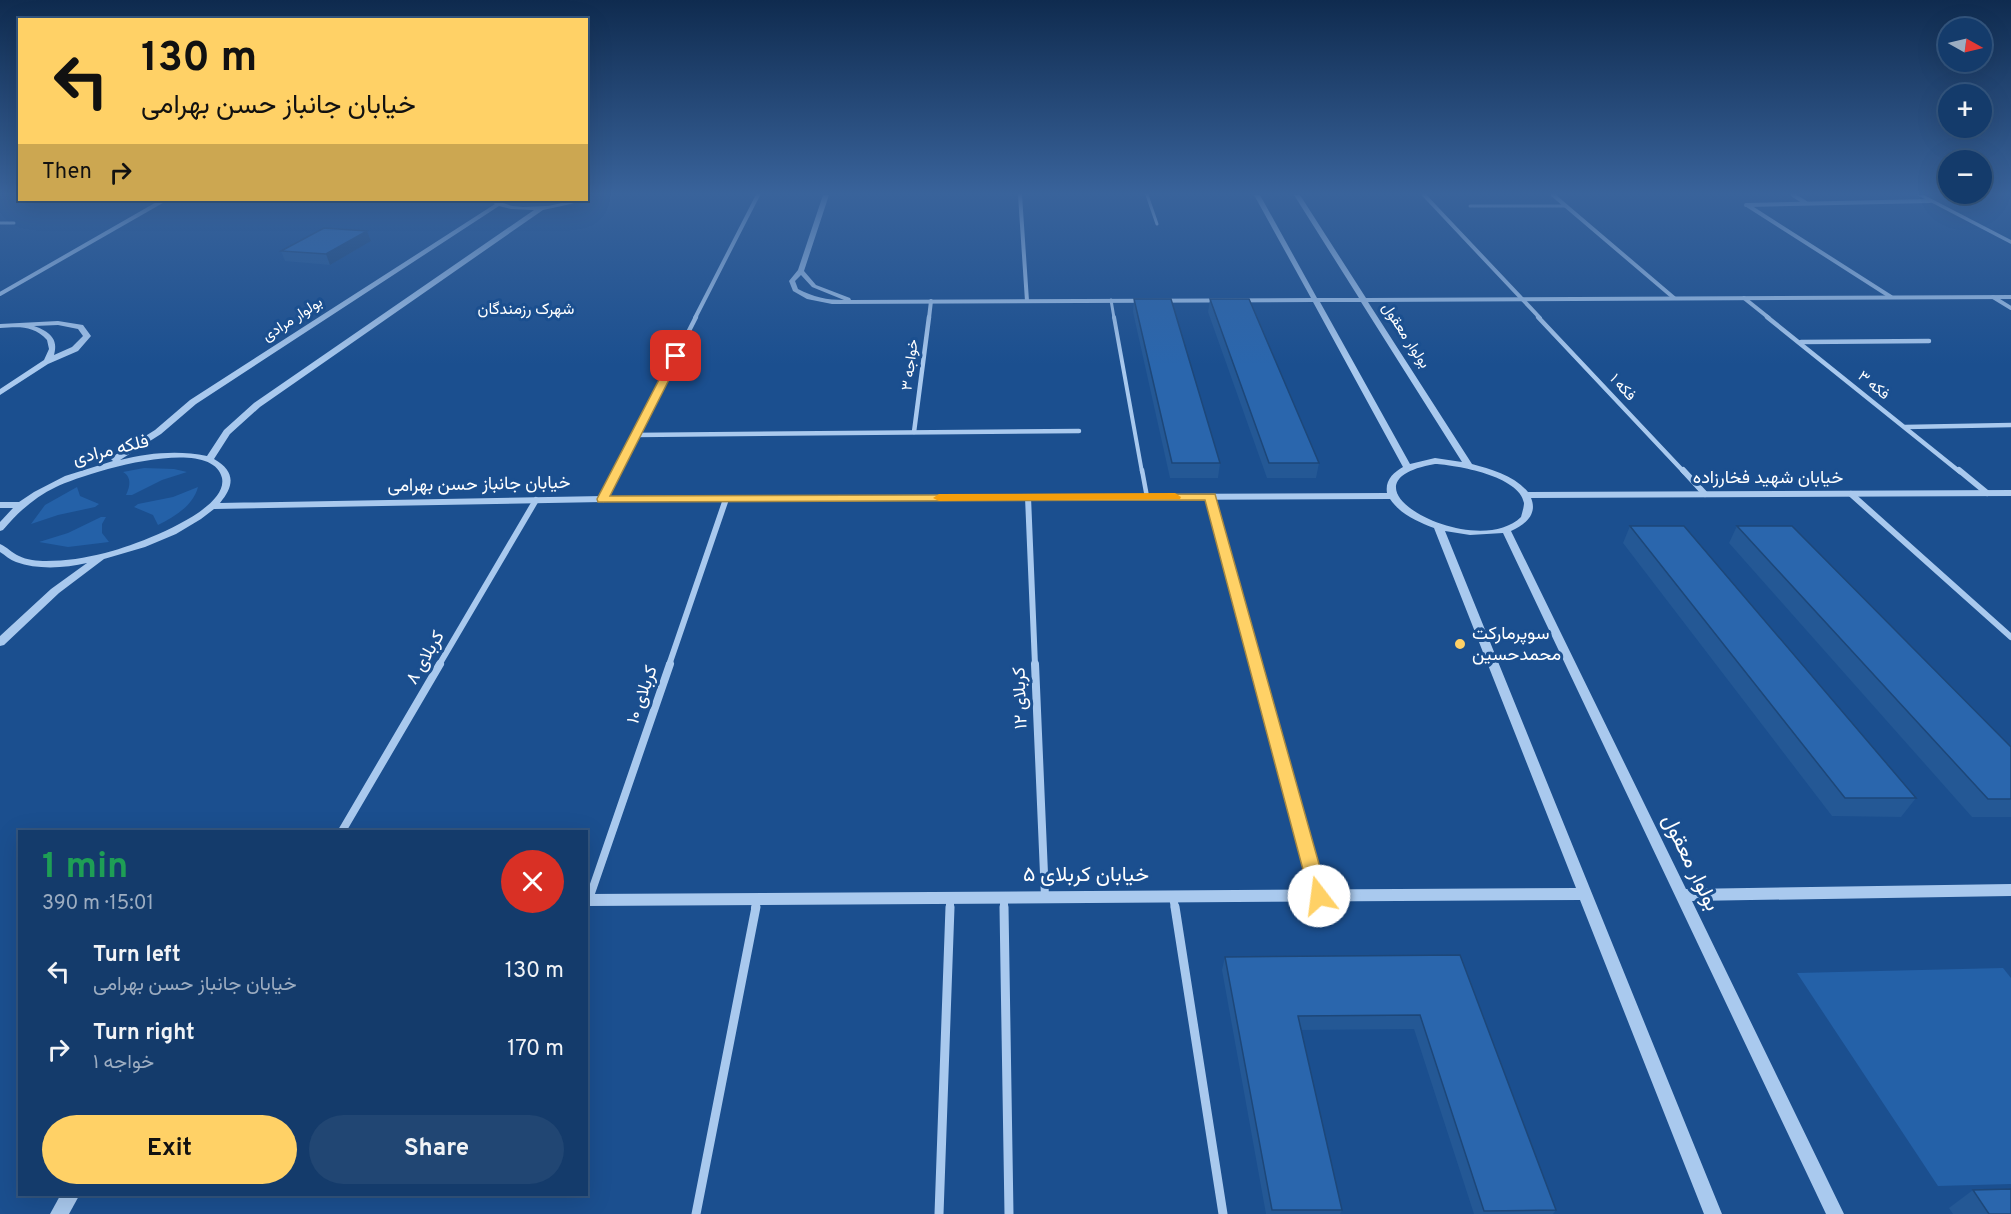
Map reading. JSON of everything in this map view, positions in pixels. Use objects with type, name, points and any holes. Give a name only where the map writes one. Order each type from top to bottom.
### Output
[{"type":"street","points":[[0,294],[72,252]]},
{"type":"street","name":"بولوار مرادی","points":[[106,465],[158,432],[193,402],[425,252]]},
{"type":"street","points":[[0,550],[12,557],[39,563],[74,562],[101,558],[155,541],[178,530],[213,506],[222,494],[227,483],[226,473],[220,465],[209,460],[227,432],[257,405],[479,252]]},
{"type":"street","points":[[603,499],[729,252]]},
{"type":"street","points":[[807,252],[801,271],[792,281],[795,290],[809,298],[832,302],[2011,297]]},
{"type":"street","points":[[1024,252],[1027,301]]},
{"type":"street","points":[[1289,252],[1407,466]]},
{"type":"street","name":"بولوار معقول","points":[[1332,252],[1468,464]]},
{"type":"street","name":"فکه ۱","points":[[1477,252],[1705,494]]},
{"type":"street","points":[[1619,252],[1674,298]]},
{"type":"street","points":[[1820,252],[1891,297]]},
{"type":"street","points":[[801,271],[806,278],[826,292],[858,302]]},
{"type":"street","points":[[1993,297],[2011,308]]},
{"type":"street","name":"فکه ۳","points":[[1744,298],[1987,493]]},
{"type":"street","name":"خواجه ۳","points":[[914,432],[931,301]]},
{"type":"street","points":[[0,326],[58,323],[81,327],[87,336],[75,349],[46,362],[0,393]]},
{"type":"street","points":[[24,326],[37,329],[51,339],[54,346],[46,362]]},
{"type":"street","points":[[1800,342],[1929,341]]},
{"type":"street","points":[[1905,427],[2011,425]]},
{"type":"street","points":[[635,435],[1079,431]]},
{"type":"street","name":"فلکه مرادی","points":[[0,528],[20,505],[58,482],[106,465],[153,456],[193,456],[209,460]]},
{"type":"street","points":[[1435,460],[1468,464],[1511,482],[1525,495],[1528,506],[1527,516],[1519,524],[1506,530],[1474,533],[1438,526],[1418,518],[1393,496],[1391,484],[1396,474],[1407,466],[1435,460]]},
{"type":"street","name":"خیابان شهید فخارزاده","points":[[1525,495],[2011,493]]},
{"type":"street","points":[[1851,494],[2011,637]]},
{"type":"street","name":"خیابان جانباز حسن بهرامی","points":[[213,506],[603,499],[1393,496]]},
{"type":"street","name":"کربلای ۱۲","points":[[1028,497],[1045,897]]},
{"type":"street","points":[[1210,497],[1319,896]]},
{"type":"street","name":"کربلای ۱۰","points":[[588,900],[726,499]]},
{"type":"street","name":"کربلای ۸","points":[[343,830],[536,500]]},
{"type":"street","points":[[0,505],[20,505]]},
{"type":"street","points":[[1438,526],[1713,1214]]},
{"type":"street","name":"بولوار معقول","points":[[1506,530],[1835,1214]]},
{"type":"street","points":[[0,642],[55,591],[101,558]]},
{"type":"street","points":[[1682,895],[2011,890]]},
{"type":"street","name":"خیابان کربلای ۵","points":[[588,900],[1585,894]]},
{"type":"street","points":[[1173,897],[1223,1214]]},
{"type":"street","points":[[939,1214],[950,898]]},
{"type":"street","points":[[1004,898],[1009,1214]]},
{"type":"street","points":[[696,1214],[758,899]]},
{"type":"street","points":[[59,1214],[70,1196]]},
{"type":"lane","points":[[1111,300],[1147,497]]},
{"type":"shaded area","points":[[144,468],[187,472],[162,480],[132,495],[126,495],[129,482],[123,472]]},
{"type":"shaded area","points":[[77,487],[80,496],[99,504],[31,524],[45,505]]},
{"type":"shaded area","points":[[198,487],[196,494],[187,505],[158,525],[153,515],[134,507],[138,504],[173,497]]},
{"type":"shaded area","points":[[101,517],[106,517],[102,524],[102,533],[109,542],[68,547],[39,542],[68,533]]},
{"type":"shaded area","points":[[2003,968],[2011,978],[2011,1184],[1938,1186],[1797,973]]},
{"type":"building","points":[[291,252],[330,252],[326,254]]},
{"type":"building","points":[[1134,299],[1171,299],[1220,463],[1172,463]]},
{"type":"building","points":[[1210,299],[1249,299],[1319,463],[1269,463]]},
{"type":"building","points":[[1630,526],[1684,526],[1916,798],[1845,798]]},
{"type":"building","points":[[1737,526],[1792,526],[2011,747],[2011,799],[1988,799]]},
{"type":"building","points":[[1460,955],[1556,1210],[1484,1211],[1420,1015],[1298,1016],[1342,1210],[1272,1210],[1225,957]]},
{"type":"building","points":[[2011,1189],[2011,1214],[1989,1214],[1973,1190]]},
{"type":"slow traffic","points":[[939,498],[1175,497]]},
{"type":"place","name":"سوپرمارکت محمدحسین","points":[[1460,644]]},
{"type":"district","name":"شهرک رزمندگان","points":[[526,310]]},
{"type":"route","points":[[676,356],[603,499],[1210,497],[1319,896]]}]
